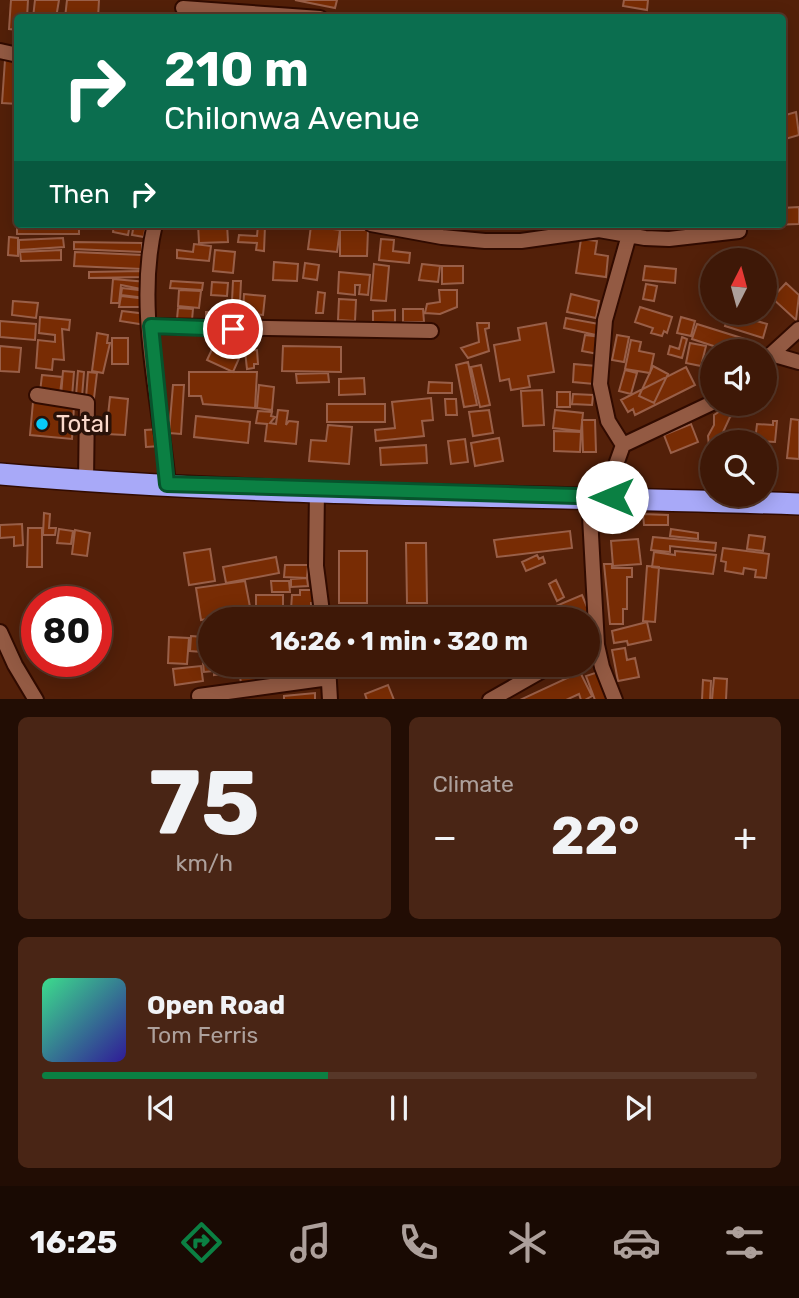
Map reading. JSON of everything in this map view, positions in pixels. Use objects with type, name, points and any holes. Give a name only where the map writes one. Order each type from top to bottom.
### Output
[{"type":"highway","points":[[0,474],[86,481],[317,490],[799,504]]},
{"type":"street","points":[[183,8],[265,14]]},
{"type":"street","points":[[154,228],[149,253],[151,326],[167,484]]},
{"type":"street","points":[[393,228],[485,241],[522,241],[599,230],[668,239],[739,231]]},
{"type":"street","points":[[623,445],[608,421],[600,384],[605,320],[629,235]]},
{"type":"street","points":[[151,326],[431,331]]},
{"type":"street","points":[[777,349],[799,329]]},
{"type":"street","points":[[777,358],[799,362]]},
{"type":"street","points":[[37,395],[87,403],[86,481]]},
{"type":"street","points":[[612,497],[613,473],[623,445],[700,409]]},
{"type":"street","points":[[317,490],[316,566],[321,607]]},
{"type":"street","points":[[589,498],[592,607]]},
{"type":"street","points":[[0,632],[15,665],[36,699]]},
{"type":"street","points":[[600,662],[615,699]]},
{"type":"street","points":[[199,696],[302,677]]},
{"type":"street","points":[[329,677],[330,699]]},
{"type":"street","points":[[490,699],[530,677]]},
{"type":"building","points":[[11,0],[28,0],[27,14],[14,14],[14,30],[9,29]]},
{"type":"building","points":[[35,0],[59,0],[57,14],[33,14]]},
{"type":"building","points":[[67,0],[99,0],[98,14],[65,14]]},
{"type":"building","points":[[295,0],[337,0],[335,8]]},
{"type":"building","points":[[624,0],[648,0],[647,10],[623,6]]},
{"type":"building","points":[[5,60],[14,61],[14,104],[2,103]]},
{"type":"building","points":[[796,112],[799,135],[786,139],[786,115]]},
{"type":"building","points":[[799,207],[799,224],[786,224],[786,208]]},
{"type":"building","points":[[17,228],[79,228],[79,234],[17,234]]},
{"type":"building","points":[[114,228],[129,228],[128,235],[113,232]]},
{"type":"building","points":[[133,228],[145,228],[144,237],[132,235]]},
{"type":"building","points":[[198,228],[227,228],[228,242],[199,243]]},
{"type":"building","points":[[258,228],[265,228],[264,251],[256,250],[257,243],[238,242],[239,235],[257,236]]},
{"type":"building","points":[[311,228],[340,230],[337,252],[308,249]]},
{"type":"building","points":[[340,230],[368,230],[367,256],[340,256]]},
{"type":"building","points":[[9,237],[18,238],[18,256],[8,255]]},
{"type":"building","points":[[63,238],[64,247],[19,250],[19,240]]},
{"type":"building","points":[[381,239],[394,240],[393,251],[410,253],[409,263],[379,260]]},
{"type":"building","points":[[581,239],[597,241],[595,254],[608,256],[606,277],[576,273]]},
{"type":"building","points":[[74,242],[142,243],[142,252],[74,249]]},
{"type":"building","points":[[194,244],[211,246],[209,261],[177,258],[177,250],[193,252]]},
{"type":"building","points":[[61,250],[61,260],[21,261],[20,252]]},
{"type":"building","points":[[215,250],[235,252],[233,273],[213,271]]},
{"type":"building","points":[[75,252],[142,255],[142,269],[74,266]]},
{"type":"building","points":[[274,262],[298,264],[297,281],[273,280]]},
{"type":"building","points":[[305,263],[319,265],[317,280],[303,278]]},
{"type":"building","points":[[374,264],[389,266],[386,301],[371,300]]},
{"type":"building","points":[[422,264],[440,266],[438,282],[419,280]]},
{"type":"building","points":[[442,266],[463,266],[463,283],[442,284]]},
{"type":"building","points":[[645,266],[676,269],[675,283],[643,280]]},
{"type":"building","points":[[142,271],[142,277],[89,278],[89,272]]},
{"type":"building","points":[[339,272],[370,275],[368,295],[359,294],[360,285],[355,285],[355,295],[338,293]]},
{"type":"building","points":[[113,279],[147,282],[146,290],[121,285],[119,303],[111,303]]},
{"type":"building","points":[[171,281],[203,283],[202,290],[170,288]]},
{"type":"building","points":[[233,281],[241,281],[240,301],[232,301]]},
{"type":"building","points":[[212,282],[228,283],[227,296],[211,295]]},
{"type":"building","points":[[786,283],[799,295],[796,320],[777,303],[777,293]]},
{"type":"building","points":[[646,284],[657,286],[654,301],[643,299]]},
{"type":"building","points":[[122,288],[147,291],[146,298],[121,295]]},
{"type":"building","points":[[179,290],[201,291],[199,308],[178,306]]},
{"type":"building","points":[[439,290],[457,290],[457,307],[440,314],[425,313],[427,304],[440,302]]},
{"type":"building","points":[[318,292],[325,293],[323,313],[316,313]]},
{"type":"building","points":[[244,294],[265,296],[263,315],[243,313]]},
{"type":"building","points":[[571,294],[599,301],[596,318],[567,312]]},
{"type":"building","points":[[121,296],[147,299],[146,307],[119,307]]},
{"type":"building","points":[[339,299],[356,300],[355,321],[338,320]]},
{"type":"building","points":[[13,301],[38,303],[36,318],[12,315]]},
{"type":"building","points":[[640,307],[672,317],[667,333],[664,331],[662,336],[651,333],[653,328],[635,322]]},
{"type":"building","points":[[178,308],[193,309],[192,320],[177,319]]},
{"type":"building","points":[[403,309],[423,309],[424,322],[403,322]]},
{"type":"building","points":[[395,310],[395,322],[373,323],[373,311]]},
{"type":"building","points":[[122,311],[147,314],[146,325],[120,321]]},
{"type":"building","points":[[206,312],[227,313],[227,321],[206,319]]},
{"type":"building","points":[[40,317],[70,320],[69,330],[62,329],[64,360],[53,359],[52,370],[36,368],[38,340],[55,342],[55,335],[39,333]]},
{"type":"building","points":[[681,317],[695,321],[691,336],[677,333]]},
{"type":"building","points":[[566,318],[599,324],[596,335],[564,328]]},
{"type":"building","points":[[0,321],[36,324],[35,340],[0,337]]},
{"type":"building","points":[[477,323],[489,323],[489,328],[485,329],[489,351],[468,358],[461,348],[479,342]]},
{"type":"building","points":[[546,323],[554,372],[528,376],[530,387],[511,390],[509,379],[500,381],[494,345],[520,340],[518,328]]},
{"type":"building","points":[[697,324],[745,339],[700,339],[700,342],[692,339]]},
{"type":"building","points":[[725,326],[766,326],[763,338]]},
{"type":"building","points":[[97,333],[108,335],[107,343],[110,343],[103,373],[92,371]]},
{"type":"building","points":[[585,335],[601,337],[598,354],[582,351]]},
{"type":"building","points":[[617,335],[629,337],[624,362],[612,360]]},
{"type":"building","points":[[682,337],[687,339],[682,358],[668,354],[670,346],[679,349]]},
{"type":"building","points":[[112,338],[128,338],[128,364],[112,364]]},
{"type":"building","points":[[631,340],[641,342],[639,351],[654,354],[650,373],[625,369]]},
{"type":"building","points":[[215,343],[241,354],[233,372],[207,360]]},
{"type":"building","points":[[690,343],[700,345],[700,366],[686,363]]},
{"type":"building","points":[[0,346],[21,348],[19,372],[0,371]]},
{"type":"building","points":[[283,346],[341,347],[341,372],[282,371]]},
{"type":"building","points":[[257,350],[258,364],[247,369],[245,351]]},
{"type":"building","points":[[468,362],[477,405],[464,407],[456,365]]},
{"type":"building","points":[[574,364],[596,366],[594,384],[573,382]]},
{"type":"building","points":[[481,365],[490,405],[480,407],[471,367]]},
{"type":"building","points":[[653,366],[668,374],[654,403],[639,396]]},
{"type":"building","points":[[686,367],[695,385],[635,415],[633,409],[628,412],[621,400]]},
{"type":"building","points":[[625,370],[637,373],[631,394],[619,391]]},
{"type":"building","points":[[63,371],[74,372],[72,397],[61,396]]},
{"type":"building","points":[[78,371],[84,372],[82,397],[76,396]]},
{"type":"building","points":[[88,372],[97,373],[94,398],[86,398]]},
{"type":"building","points":[[189,372],[257,372],[255,408],[203,404],[201,396],[189,396]]},
{"type":"building","points":[[328,373],[329,382],[297,383],[296,374]]},
{"type":"building","points":[[42,375],[62,377],[60,394],[40,392]]},
{"type":"building","points":[[364,378],[365,394],[339,395],[339,379]]},
{"type":"building","points":[[429,382],[452,383],[452,393],[428,393]]},
{"type":"building","points":[[173,385],[184,385],[181,434],[169,433]]},
{"type":"building","points":[[259,385],[274,387],[272,410],[257,408]]},
{"type":"building","points":[[542,390],[544,425],[523,426],[521,391]]},
{"type":"building","points":[[557,392],[570,392],[570,407],[557,407]]},
{"type":"building","points":[[573,394],[593,395],[592,405],[572,404]]},
{"type":"building","points":[[110,397],[128,399],[125,435],[106,434]]},
{"type":"building","points":[[431,398],[433,420],[422,421],[424,436],[376,441],[375,430],[395,428],[392,402]]},
{"type":"building","points":[[445,399],[456,399],[457,415],[446,415]]},
{"type":"building","points":[[33,402],[74,406],[72,439],[30,435]]},
{"type":"building","points":[[327,404],[385,404],[385,422],[327,422]]},
{"type":"building","points":[[278,410],[288,411],[286,425],[289,421],[298,422],[296,444],[265,441],[267,424],[256,423],[258,411],[272,412],[271,416],[275,417],[270,423],[276,424]]},
{"type":"building","points":[[489,410],[493,433],[473,436],[469,412]]},
{"type":"building","points":[[555,410],[583,413],[581,431],[553,428]]},
{"type":"building","points":[[196,416],[250,422],[248,443],[194,437]]},
{"type":"building","points":[[714,416],[732,416],[724,430],[711,430]]},
{"type":"building","points":[[791,419],[799,420],[799,459],[787,458]]},
{"type":"building","points":[[582,420],[595,420],[596,452],[583,452]]},
{"type":"building","points":[[773,421],[777,421],[776,430],[756,430],[757,424],[773,425]]},
{"type":"building","points":[[691,424],[698,442],[671,453],[664,435]]},
{"type":"building","points":[[328,425],[352,427],[349,464],[309,461],[311,440],[326,441]]},
{"type":"building","points":[[161,429],[161,446],[146,447],[145,430]]},
{"type":"building","points":[[554,431],[581,432],[580,452],[554,451]]},
{"type":"building","points":[[499,438],[503,461],[475,466],[471,443]]},
{"type":"building","points":[[465,439],[468,462],[451,464],[448,441]]},
{"type":"building","points":[[426,445],[427,463],[381,465],[380,448]]},
{"type":"building","points":[[44,513],[50,514],[49,528],[56,528],[55,535],[43,535]]},
{"type":"building","points":[[643,514],[668,515],[668,525],[644,525]]},
{"type":"building","points":[[22,524],[23,545],[14,546],[14,537],[0,538],[0,525]]},
{"type":"building","points":[[28,528],[42,528],[42,567],[27,567]]},
{"type":"building","points":[[59,529],[73,531],[71,544],[57,543]]},
{"type":"building","points":[[671,529],[698,533],[698,539],[670,536]]},
{"type":"building","points":[[75,530],[90,533],[87,556],[72,554]]},
{"type":"building","points":[[570,531],[572,548],[497,557],[494,540]]},
{"type":"building","points":[[749,535],[765,537],[763,551],[747,549]]},
{"type":"building","points":[[653,537],[716,543],[715,551],[670,546],[670,552],[651,550]]},
{"type":"building","points":[[638,539],[641,564],[613,566],[611,541]]},
{"type":"building","points":[[406,543],[426,543],[427,603],[407,603]]},
{"type":"building","points":[[723,548],[769,554],[766,578],[755,577],[756,570],[744,568],[743,574],[725,571],[726,562],[721,561]]},
{"type":"building","points":[[210,549],[215,581],[189,585],[184,553]]},
{"type":"building","points":[[339,551],[367,551],[367,603],[339,603]]},
{"type":"building","points":[[675,551],[716,555],[713,574],[652,567],[654,552],[675,555]]},
{"type":"building","points":[[537,555],[539,559],[543,557],[545,563],[526,571],[522,562]]},
{"type":"building","points":[[276,557],[279,573],[226,583],[223,567]]},
{"type":"building","points":[[604,564],[612,564],[612,568],[632,568],[632,577],[627,577],[627,609],[623,609],[623,624],[610,624]]},
{"type":"building","points":[[285,565],[308,565],[307,578],[284,577]]},
{"type":"building","points":[[647,566],[659,567],[655,622],[643,621]]},
{"type":"building","points":[[307,578],[308,586],[291,587],[291,579]]},
{"type":"building","points":[[556,580],[564,597],[557,601],[549,584]]},
{"type":"building","points":[[245,581],[250,607],[199,607],[196,588]]},
{"type":"building","points":[[271,581],[289,581],[290,592],[272,592]]},
{"type":"building","points":[[300,590],[316,590],[316,603],[311,603],[311,607],[291,607],[292,595],[300,595]]},
{"type":"building","points":[[256,595],[283,595],[283,607],[256,607]]},
{"type":"building","points":[[582,595],[587,607],[554,607]]},
{"type":"building","points":[[647,622],[651,640],[628,645],[627,641],[614,643],[612,631]]},
{"type":"building","points":[[191,636],[198,637],[198,652],[190,651]]},
{"type":"building","points":[[169,637],[189,638],[187,664],[168,663]]},
{"type":"building","points":[[625,648],[627,660],[635,658],[639,677],[618,681],[612,650]]},
{"type":"building","points":[[198,666],[198,677],[202,677],[203,681],[175,685],[173,669]]},
{"type":"building","points":[[601,671],[612,699],[595,699],[586,677],[600,677]]},
{"type":"building","points":[[240,677],[272,677],[272,678],[241,683]]},
{"type":"building","points":[[569,677],[582,677],[592,696],[581,699],[579,694],[568,699],[522,699]]},
{"type":"building","points":[[714,678],[727,679],[726,699],[712,699]]},
{"type":"building","points":[[703,680],[711,681],[710,699],[702,699]]},
{"type":"building","points":[[388,685],[394,699],[367,699],[365,694]]},
{"type":"building","points":[[315,693],[315,699],[284,699],[284,696]]},
{"type":"place","name":"Total","points":[[42,424]]},
{"type":"route","points":[[233,329],[151,326],[167,484],[612,497]]}]
